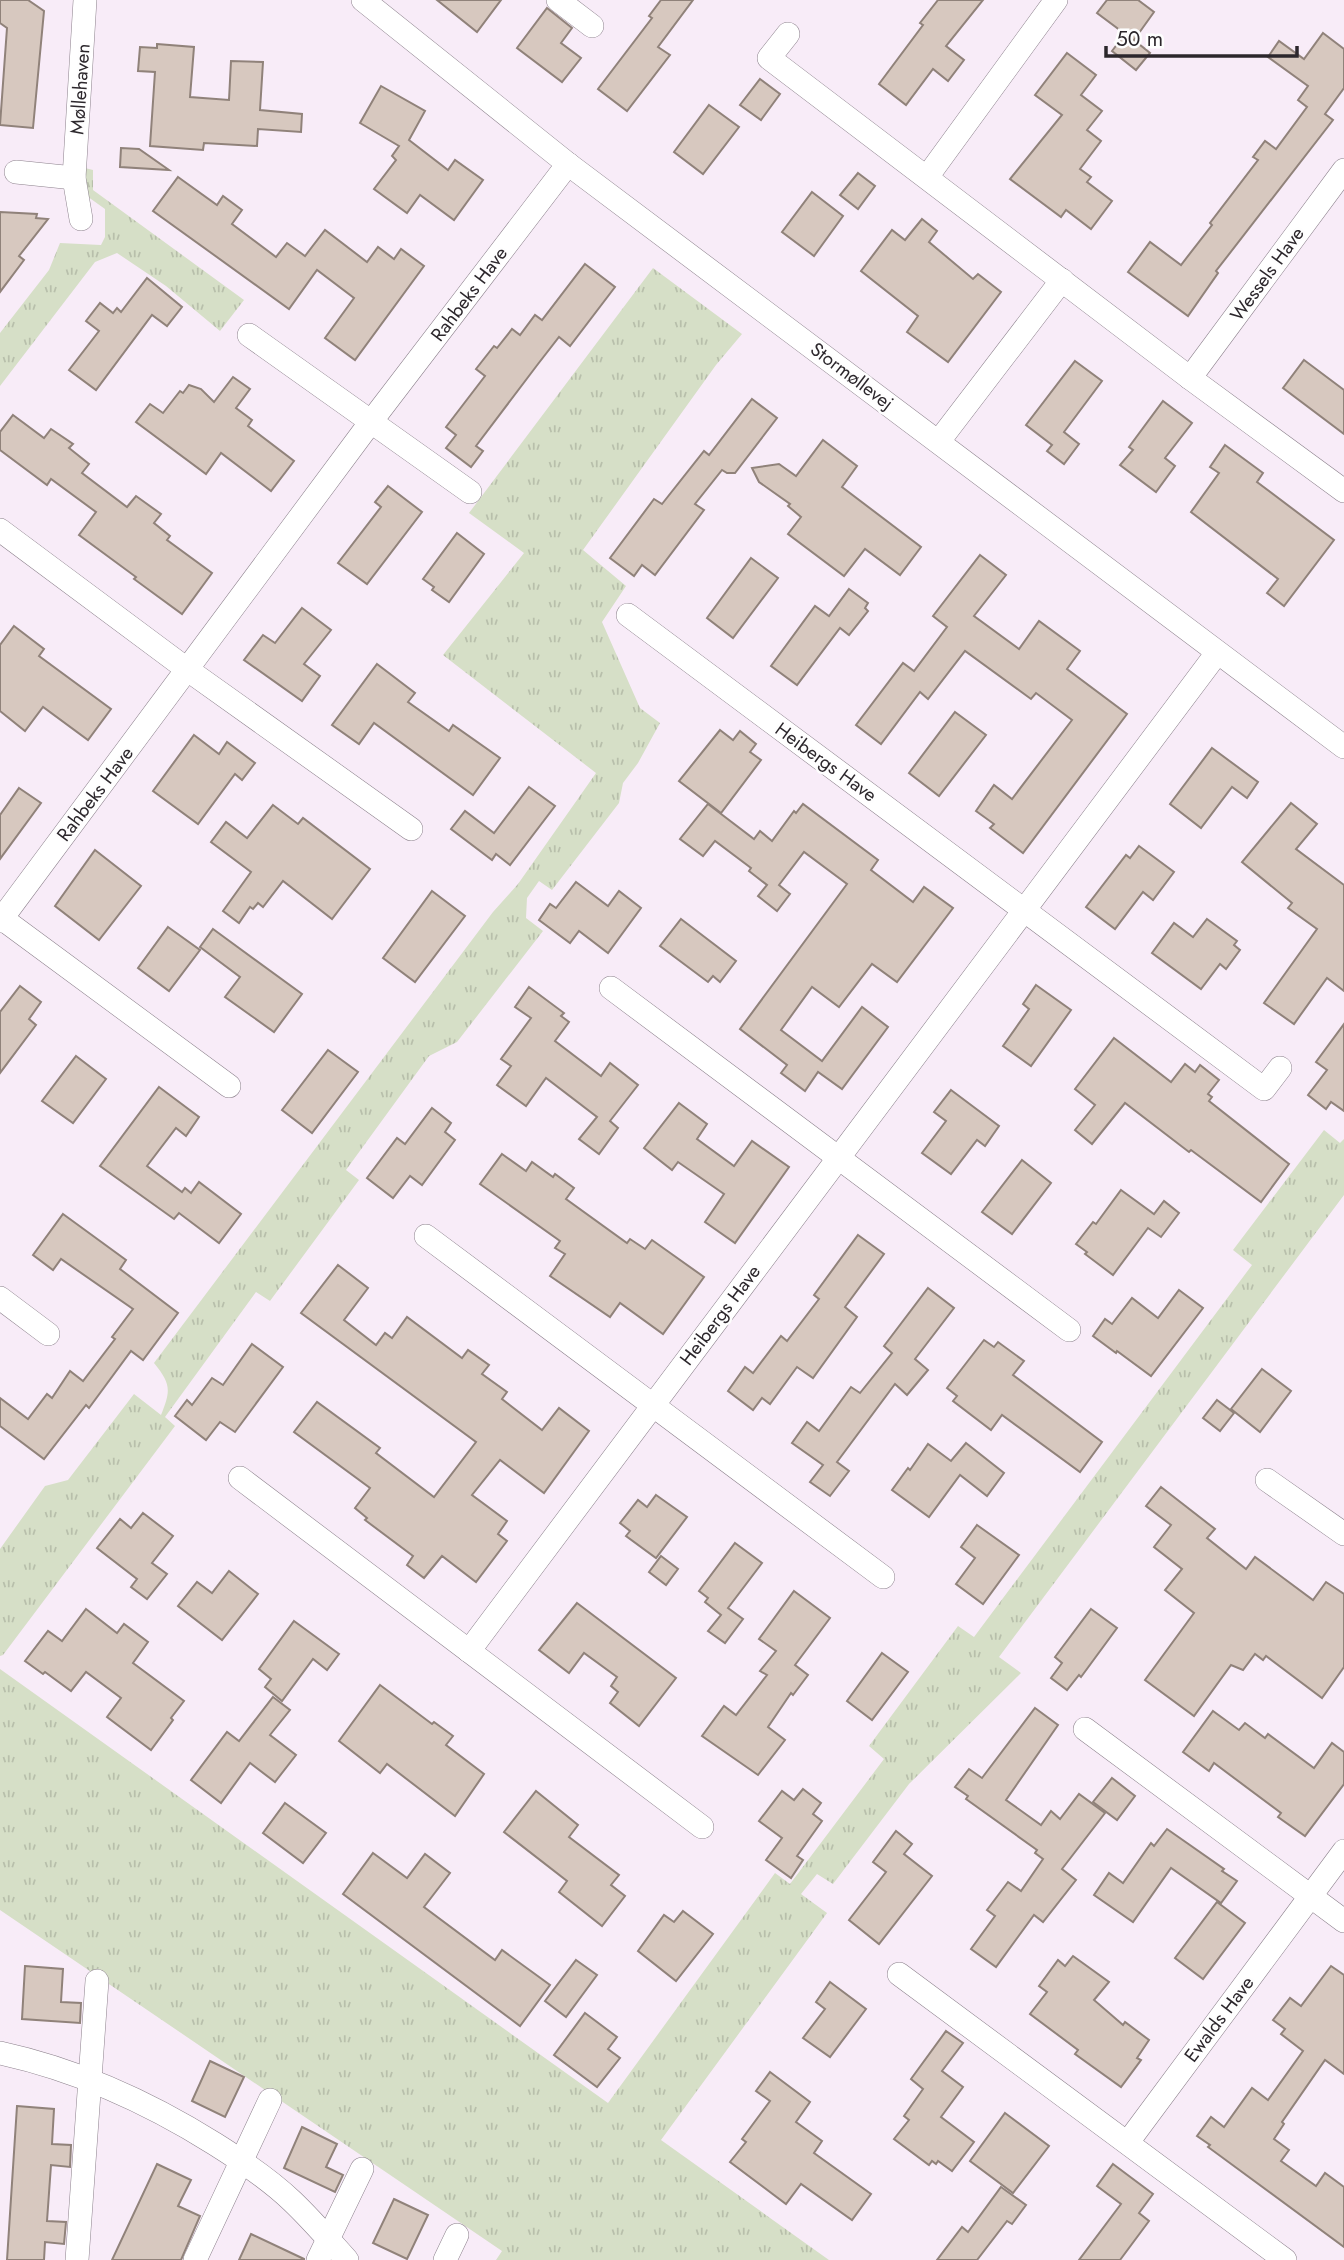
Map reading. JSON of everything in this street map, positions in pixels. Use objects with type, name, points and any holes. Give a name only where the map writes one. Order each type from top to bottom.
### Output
[{"type":"street","name":"Møllehaven","points":[[81,219],[74,178],[85,0]]},
{"type":"street","name":"Stormøllevej","points":[[363,0],[568,164],[1344,747]]},
{"type":"street","points":[[558,0],[592,26]]},
{"type":"street","points":[[927,177],[1056,0]]},
{"type":"street","points":[[788,34],[769,58],[1344,491]]},
{"type":"street","name":"Rahbeks Have","points":[[229,1086],[1,919],[370,423],[568,164]]},
{"type":"street","name":"Wessels Have","points":[[1191,378],[1344,170]]},
{"type":"street","points":[[16,172],[74,178]]},
{"type":"street","points":[[939,441],[1062,280]]},
{"type":"street","points":[[249,335],[470,492]]},
{"type":"street","points":[[0,530],[188,670],[411,829]]},
{"type":"street","name":"Heibergs Have","points":[[628,615],[1264,1089],[1280,1068]]},
{"type":"street","name":"Heibergs Have","points":[[469,1651],[1217,653]]},
{"type":"street","points":[[611,988],[1069,1330]]},
{"type":"street","points":[[426,1236],[883,1577]]},
{"type":"street","points":[[0,1298],[48,1334]]},
{"type":"street","points":[[240,1478],[702,1828]]},
{"type":"street","points":[[1268,1480],[1344,1534]]},
{"type":"street","points":[[1085,1729],[1344,1921]]},
{"type":"street","name":"Ewalds Have","points":[[1128,2142],[1344,1851]]},
{"type":"street","points":[[900,1974],[1285,2260]]},
{"type":"street","points":[[77,2260],[97,1981]]},
{"type":"street","points":[[0,2053],[91,2079],[163,2113],[241,2161],[292,2201],[347,2260]]},
{"type":"street","points":[[195,2260],[270,2100]]},
{"type":"street","points":[[318,2260],[362,2169]]},
{"type":"street","points":[[445,2260],[457,2235]]},
{"type":"green space","points":[[85,168],[93,170],[93,190],[244,300],[220,331],[166,286],[117,253],[95,262],[0,386],[0,333],[49,270],[60,243],[101,245],[105,237],[105,209],[84,194]]},
{"type":"green space","points":[[653,268],[742,334],[716,365],[583,550],[626,586],[602,622],[640,708],[660,723],[638,763],[623,783],[619,803],[552,890],[539,881],[527,898],[526,918],[543,931],[457,1042],[429,1056],[346,1170],[359,1180],[270,1301],[256,1292],[165,1417],[175,1426],[0,1656],[0,1549],[45,1486],[68,1480],[134,1394],[161,1415],[168,1388],[164,1376],[154,1363],[493,912],[518,884],[596,773],[443,655],[524,553],[469,513]]},
{"type":"green space","points":[[1324,1130],[1340,1143],[1344,1139],[1344,1195],[999,1657],[1021,1673],[909,1784],[833,1884],[817,1874],[801,1894],[827,1913],[661,2140],[829,2260],[496,2260],[502,2251],[0,1910],[0,1669],[608,2103],[775,1873],[790,1884],[884,1759],[869,1746],[958,1626],[974,1637],[1252,1265],[1233,1250]]},
{"type":"building","points":[[0,0],[28,0],[44,11],[33,128],[0,125],[7,28],[0,23]]},
{"type":"building","points":[[437,0],[501,0],[477,32]]},
{"type":"building","points":[[661,0],[693,0],[658,47],[670,55],[627,111],[598,89],[652,18],[649,16]]},
{"type":"building","points":[[938,0],[983,0],[946,46],[964,60],[948,81],[933,69],[906,105],[879,84]]},
{"type":"building","points":[[1107,0],[1138,0],[1154,12],[1134,40],[1150,53],[1136,70],[1112,51],[1125,34],[1097,13]]},
{"type":"building","points":[[547,8],[572,28],[561,43],[581,58],[562,82],[517,48]]},
{"type":"building","points":[[1323,33],[1344,49],[1344,88],[1325,114],[1333,120],[1216,271],[1218,273],[1188,316],[1128,272],[1150,242],[1181,265],[1258,160],[1253,157],[1265,141],[1276,149],[1307,107],[1298,100],[1308,86],[1268,57],[1279,41],[1304,59]]},
{"type":"building","points":[[157,44],[194,47],[190,97],[229,100],[231,61],[263,62],[260,110],[302,114],[301,132],[258,129],[257,146],[204,143],[203,150],[150,146],[155,72],[138,71],[140,47],[157,48]]},
{"type":"building","points":[[1067,53],[1096,75],[1081,95],[1102,111],[1087,130],[1101,141],[1080,169],[1091,177],[1087,182],[1112,201],[1091,229],[1066,210],[1061,217],[1010,179],[1062,115],[1035,95]]},
{"type":"building","points":[[760,79],[780,94],[761,120],[740,105]]},
{"type":"building","points":[[381,86],[425,111],[409,140],[448,170],[455,160],[483,180],[454,220],[420,195],[407,213],[374,189],[396,160],[392,156],[399,146],[360,123]]},
{"type":"building","points":[[709,105],[739,127],[703,174],[674,152]]},
{"type":"building","points":[[121,148],[139,149],[169,170],[120,167]]},
{"type":"building","points":[[858,173],[875,186],[858,209],[840,195]]},
{"type":"building","points":[[178,177],[217,205],[223,196],[242,210],[232,224],[276,257],[287,243],[305,256],[325,230],[367,262],[378,247],[394,259],[401,249],[424,266],[355,360],[325,338],[354,298],[317,270],[289,309],[153,211]]},
{"type":"building","points":[[812,192],[843,216],[814,256],[782,232]]},
{"type":"building","points":[[0,212],[37,214],[36,218],[48,219],[19,256],[24,260],[0,292]]},
{"type":"building","points":[[922,219],[937,231],[929,242],[973,279],[978,274],[1001,292],[948,362],[907,332],[918,316],[861,271],[892,230],[905,240]]},
{"type":"building","points":[[585,264],[615,287],[570,346],[559,337],[476,446],[483,451],[471,467],[446,448],[456,435],[446,427],[485,376],[476,369],[512,329],[520,335],[535,315],[542,320]]},
{"type":"building","points":[[147,278],[182,307],[167,326],[152,315],[96,390],[69,370],[99,331],[86,321],[100,303],[113,313],[117,308],[121,312]]},
{"type":"building","points":[[1304,360],[1344,390],[1344,434],[1283,388]]},
{"type":"building","points":[[1075,361],[1102,381],[1064,432],[1079,444],[1064,464],[1047,451],[1052,445],[1026,425]]},
{"type":"building","points":[[233,377],[250,389],[236,408],[252,420],[248,426],[294,461],[271,491],[221,453],[206,474],[136,422],[150,404],[163,413],[180,391],[183,393],[189,385],[201,389],[214,402]]},
{"type":"building","points":[[752,399],[777,418],[735,473],[722,470],[695,504],[704,510],[655,575],[642,565],[634,576],[610,558],[654,499],[662,504],[704,451],[709,455]]},
{"type":"building","points":[[1163,401],[1192,423],[1165,458],[1175,466],[1156,492],[1120,465],[1133,450],[1129,447]]},
{"type":"building","points":[[13,415],[44,438],[51,429],[73,444],[69,448],[89,464],[82,473],[127,507],[136,496],[161,514],[154,523],[170,536],[167,540],[212,573],[182,614],[79,535],[96,512],[51,479],[47,485],[0,450],[0,432]]},
{"type":"building","points":[[823,440],[857,466],[842,487],[921,547],[900,575],[865,549],[844,576],[788,534],[801,517],[788,506],[790,504],[759,482],[752,468],[779,464],[796,476]]},
{"type":"building","points":[[1225,445],[1263,473],[1257,482],[1334,540],[1284,606],[1267,593],[1278,579],[1191,512],[1219,473],[1210,467]]},
{"type":"building","points":[[388,486],[422,512],[367,584],[338,563],[381,507],[375,502]]},
{"type":"building","points":[[457,533],[484,554],[449,602],[432,590],[434,587],[423,579]]},
{"type":"building","points":[[980,555],[1006,575],[974,616],[1019,649],[1039,621],[1080,651],[1067,669],[1127,714],[1023,853],[990,828],[994,824],[976,811],[994,785],[1012,799],[1072,720],[1036,693],[1031,699],[965,651],[928,699],[920,692],[881,744],[856,725],[903,663],[914,671],[947,627],[933,616]]},
{"type":"building","points":[[751,558],[778,578],[733,638],[707,618]]},
{"type":"building","points":[[849,589],[868,603],[865,608],[868,611],[849,635],[840,628],[797,685],[771,666],[815,606],[829,616]]},
{"type":"building","points":[[302,608],[331,630],[304,664],[320,676],[302,701],[244,660],[263,635],[275,643]]},
{"type":"building","points":[[14,626],[44,649],[39,656],[111,709],[88,740],[43,707],[25,731],[0,711],[0,645]]},
{"type":"building","points":[[377,664],[415,693],[408,702],[449,731],[453,725],[500,758],[473,795],[374,723],[359,744],[332,725]]},
{"type":"building","points":[[955,712],[986,735],[939,796],[909,773]]},
{"type":"building","points":[[720,730],[733,740],[740,731],[756,744],[750,752],[761,760],[721,813],[679,781]]},
{"type":"building","points":[[194,735],[219,754],[227,742],[255,763],[242,780],[235,774],[198,824],[153,791]]},
{"type":"building","points":[[1212,748],[1258,782],[1247,798],[1232,787],[1201,828],[1170,804]]},
{"type":"building","points":[[529,787],[555,806],[510,865],[496,854],[492,860],[451,829],[465,811],[494,833]]},
{"type":"building","points":[[19,788],[41,803],[0,859],[0,815]]},
{"type":"building","points":[[1291,803],[1317,824],[1296,849],[1344,885],[1344,991],[1327,978],[1294,1024],[1264,1003],[1317,929],[1288,908],[1292,903],[1242,862]]},
{"type":"building","points":[[708,804],[754,839],[760,831],[772,841],[794,811],[796,813],[803,804],[878,860],[871,870],[913,902],[924,887],[953,908],[897,982],[872,964],[839,1007],[812,987],[781,1030],[822,1061],[862,1007],[888,1027],[842,1089],[818,1072],[805,1091],[781,1073],[787,1065],[740,1029],[847,884],[804,852],[779,885],[790,894],[777,911],[758,896],[767,885],[749,871],[751,868],[715,841],[703,856],[680,839]]},
{"type":"building","points":[[273,805],[298,824],[303,818],[370,869],[332,919],[283,881],[263,907],[258,903],[253,909],[250,907],[239,923],[223,911],[251,872],[211,842],[226,822],[247,838]]},
{"type":"building","points":[[1139,846],[1174,872],[1153,900],[1143,892],[1115,929],[1086,907],[1126,855],[1130,858]]},
{"type":"building","points":[[95,850],[141,886],[99,940],[55,906]]},
{"type":"building","points":[[576,882],[608,906],[619,891],[641,908],[608,953],[579,931],[570,943],[539,920],[550,904],[556,908]]},
{"type":"building","points":[[432,891],[465,916],[415,982],[383,958]]},
{"type":"building","points":[[681,919],[736,961],[720,982],[713,976],[708,982],[660,946]]},
{"type":"building","points":[[1207,919],[1237,941],[1234,945],[1240,950],[1226,969],[1220,964],[1201,989],[1152,953],[1174,923],[1193,937]]},
{"type":"building","points":[[168,927],[200,950],[169,991],[138,968]]},
{"type":"building","points":[[213,929],[302,994],[274,1032],[225,997],[240,977],[200,947]]},
{"type":"building","points":[[1036,985],[1071,1010],[1031,1066],[1003,1046],[1029,1009],[1023,1004]]},
{"type":"building","points":[[20,986],[41,1002],[29,1019],[36,1025],[0,1073],[0,1012]]},
{"type":"building","points":[[529,987],[564,1013],[561,1016],[569,1022],[555,1041],[601,1076],[610,1063],[638,1085],[610,1121],[618,1128],[599,1154],[579,1139],[597,1117],[546,1078],[526,1106],[497,1085],[511,1066],[501,1059],[531,1018],[515,1007]]},
{"type":"building","points":[[1344,1024],[1344,1111],[1331,1102],[1326,1109],[1308,1095],[1327,1070],[1316,1062]]},
{"type":"building","points":[[1114,1038],[1171,1082],[1185,1064],[1195,1072],[1200,1065],[1219,1080],[1208,1094],[1212,1097],[1209,1101],[1289,1164],[1261,1202],[1125,1103],[1092,1144],[1075,1130],[1095,1105],[1075,1089]]},
{"type":"building","points":[[328,1050],[358,1072],[312,1133],[282,1110]]},
{"type":"building","points":[[76,1056],[106,1079],[73,1123],[42,1101]]},
{"type":"building","points":[[159,1087],[199,1117],[186,1136],[176,1128],[147,1166],[182,1192],[185,1188],[191,1193],[199,1182],[241,1214],[219,1243],[179,1213],[174,1219],[100,1166]]},
{"type":"building","points":[[951,1090],[999,1126],[985,1146],[977,1140],[951,1174],[922,1153],[946,1121],[934,1112]]},
{"type":"building","points":[[679,1103],[707,1124],[697,1139],[734,1166],[752,1141],[789,1167],[735,1243],[705,1222],[724,1194],[678,1162],[672,1170],[644,1148]]},
{"type":"building","points":[[432,1108],[451,1123],[445,1132],[455,1140],[422,1185],[410,1176],[393,1198],[367,1178],[397,1138],[405,1144]]},
{"type":"building","points":[[502,1154],[526,1171],[532,1162],[553,1177],[555,1174],[574,1188],[566,1199],[627,1243],[630,1239],[645,1249],[652,1240],[704,1277],[663,1334],[620,1303],[610,1317],[550,1276],[565,1254],[555,1248],[560,1241],[480,1184]]},
{"type":"building","points":[[1022,1160],[1051,1183],[1012,1234],[982,1212]]},
{"type":"building","points":[[1121,1190],[1154,1214],[1164,1201],[1179,1213],[1161,1237],[1148,1228],[1113,1275],[1076,1244],[1093,1222],[1096,1224]]},
{"type":"building","points":[[63,1214],[126,1260],[120,1269],[178,1313],[143,1360],[131,1351],[89,1408],[86,1405],[44,1459],[0,1426],[0,1398],[28,1419],[47,1394],[52,1398],[70,1371],[83,1381],[115,1339],[112,1337],[133,1309],[61,1259],[53,1270],[33,1255]]},
{"type":"building","points":[[858,1235],[884,1254],[845,1307],[857,1317],[813,1378],[797,1367],[770,1404],[762,1398],[753,1410],[728,1391],[745,1367],[753,1373],[781,1336],[787,1341],[819,1299],[814,1295]]},
{"type":"building","points":[[338,1265],[368,1288],[344,1320],[376,1345],[385,1333],[392,1338],[407,1317],[462,1358],[468,1350],[489,1365],[482,1374],[507,1392],[502,1399],[542,1430],[559,1408],[589,1431],[544,1493],[500,1460],[472,1495],[507,1521],[498,1534],[507,1541],[476,1582],[442,1556],[424,1578],[407,1565],[413,1556],[365,1520],[367,1518],[355,1508],[370,1488],[294,1432],[317,1402],[380,1448],[376,1453],[434,1497],[476,1442],[301,1313]]},
{"type":"building","points":[[928,1288],[954,1308],[915,1359],[928,1370],[907,1395],[895,1384],[837,1462],[849,1471],[830,1496],[810,1482],[823,1465],[792,1443],[807,1422],[819,1431],[851,1387],[860,1393],[892,1353],[884,1346]]},
{"type":"building","points":[[1179,1290],[1203,1308],[1151,1376],[1093,1336],[1105,1319],[1112,1324],[1132,1298],[1158,1318]]},
{"type":"building","points":[[984,1340],[994,1347],[998,1342],[1024,1361],[1013,1375],[1102,1442],[1080,1472],[1002,1415],[991,1430],[953,1401],[957,1396],[947,1388]]},
{"type":"building","points":[[252,1344],[283,1367],[235,1432],[220,1422],[206,1440],[175,1416],[187,1400],[192,1405],[212,1378],[223,1385]]},
{"type":"building","points":[[1262,1369],[1291,1391],[1260,1432],[1231,1409]]},
{"type":"building","points":[[1217,1400],[1234,1413],[1220,1431],[1203,1418]]},
{"type":"building","points":[[966,1443],[1004,1473],[987,1496],[960,1475],[929,1517],[892,1490],[928,1444],[951,1461]]},
{"type":"building","points":[[1161,1487],[1215,1529],[1207,1538],[1246,1569],[1255,1557],[1313,1600],[1326,1582],[1344,1594],[1344,1667],[1322,1698],[1266,1656],[1263,1660],[1255,1654],[1243,1670],[1231,1665],[1194,1716],[1145,1680],[1194,1613],[1165,1590],[1182,1569],[1154,1547],[1171,1525],[1146,1506]]},
{"type":"building","points":[[656,1495],[687,1517],[656,1558],[626,1536],[630,1531],[620,1523],[638,1500],[647,1507]]},
{"type":"building","points":[[143,1513],[173,1536],[152,1563],[167,1574],[147,1599],[131,1587],[137,1579],[97,1548],[120,1519],[131,1528]]},
{"type":"building","points":[[977,1525],[1019,1555],[983,1604],[956,1584],[975,1558],[961,1547]]},
{"type":"building","points":[[735,1543],[762,1563],[728,1608],[743,1619],[725,1643],[708,1631],[721,1615],[705,1602],[708,1598],[699,1591]]},
{"type":"building","points":[[661,1556],[678,1569],[666,1585],[649,1572]]},
{"type":"building","points":[[229,1571],[258,1594],[222,1640],[178,1606],[197,1582],[212,1593]]},
{"type":"building","points":[[794,1591],[830,1618],[795,1665],[808,1675],[793,1695],[791,1693],[768,1727],[785,1740],[758,1775],[702,1736],[724,1706],[736,1715],[767,1675],[760,1671],[776,1651],[759,1639]]},
{"type":"building","points":[[577,1603],[676,1678],[639,1726],[610,1703],[618,1692],[611,1686],[617,1677],[584,1653],[569,1673],[539,1650]]},
{"type":"building","points":[[86,1609],[117,1633],[124,1624],[148,1642],[133,1663],[184,1701],[151,1750],[107,1717],[121,1698],[86,1672],[71,1691],[25,1661],[48,1631],[62,1641]]},
{"type":"building","points":[[1091,1609],[1117,1628],[1081,1677],[1079,1675],[1067,1690],[1051,1678],[1062,1663],[1055,1657]]},
{"type":"building","points":[[294,1621],[339,1654],[327,1670],[313,1659],[282,1701],[265,1687],[271,1679],[259,1669]]},
{"type":"building","points":[[882,1653],[908,1672],[872,1720],[847,1701]]},
{"type":"building","points":[[380,1685],[432,1724],[434,1722],[453,1736],[446,1745],[484,1774],[455,1816],[387,1764],[380,1773],[339,1741]]},
{"type":"building","points":[[273,1697],[290,1710],[270,1735],[296,1755],[275,1782],[250,1763],[221,1803],[191,1780],[227,1732],[239,1741]]},
{"type":"building","points":[[1035,1708],[1058,1725],[1006,1800],[1041,1825],[1051,1811],[1060,1819],[1079,1794],[1105,1813],[1062,1869],[1076,1880],[1043,1922],[1034,1915],[996,1967],[971,1949],[995,1916],[987,1910],[1008,1882],[1021,1891],[1043,1859],[1035,1853],[1037,1850],[966,1799],[968,1796],[955,1787],[969,1769],[982,1778]]},
{"type":"building","points":[[1213,1711],[1239,1730],[1245,1723],[1265,1738],[1268,1734],[1314,1768],[1332,1743],[1344,1752],[1344,1784],[1305,1836],[1278,1817],[1281,1813],[1214,1763],[1209,1771],[1183,1752]]},
{"type":"building","points":[[1112,1778],[1135,1796],[1117,1820],[1093,1802]]},
{"type":"building","points":[[803,1789],[821,1803],[813,1814],[822,1821],[797,1856],[803,1860],[791,1878],[766,1860],[782,1838],[759,1821],[782,1791],[794,1800]]},
{"type":"building","points":[[536,1791],[578,1825],[569,1837],[619,1875],[611,1885],[625,1896],[602,1926],[559,1892],[567,1881],[504,1832]]},
{"type":"building","points":[[285,1803],[326,1833],[303,1863],[263,1833]]},
{"type":"building","points":[[1167,1829],[1237,1881],[1221,1903],[1171,1868],[1133,1922],[1094,1895],[1109,1873],[1123,1883],[1151,1843],[1154,1846]]},
{"type":"building","points":[[896,1831],[912,1844],[904,1854],[932,1876],[879,1944],[849,1920],[886,1872],[873,1862]]},
{"type":"building","points":[[373,1853],[407,1878],[425,1854],[450,1873],[424,1907],[495,1960],[502,1950],[550,1985],[520,2026],[343,1894]]},
{"type":"building","points":[[1217,1902],[1245,1923],[1203,1979],[1175,1958]]},
{"type":"building","points":[[683,1911],[713,1934],[676,1981],[638,1951],[664,1915],[674,1922]]},
{"type":"building","points":[[1073,1956],[1109,1982],[1094,2000],[1123,2025],[1125,2022],[1149,2040],[1137,2058],[1141,2060],[1121,2087],[1075,2054],[1078,2050],[1030,2014],[1047,1992],[1039,1986],[1058,1960],[1065,1966]]},
{"type":"building","points":[[576,1960],[597,1975],[566,2017],[545,2001]]},
{"type":"building","points":[[25,1966],[63,1969],[61,2002],[81,2003],[80,2023],[22,2019]]},
{"type":"building","points":[[1331,1966],[1344,1975],[1344,2074],[1325,2060],[1282,2122],[1284,2124],[1274,2139],[1289,2150],[1281,2161],[1316,2186],[1325,2173],[1344,2187],[1344,2247],[1208,2147],[1210,2145],[1197,2136],[1211,2117],[1224,2127],[1252,2088],[1268,2100],[1303,2051],[1281,2034],[1285,2029],[1273,2020],[1290,1998],[1301,2006]]},
{"type":"building","points":[[830,1982],[866,2009],[830,2057],[803,2038],[825,2009],[816,2002]]},
{"type":"building","points":[[585,2013],[617,2037],[608,2049],[620,2058],[597,2087],[554,2055]]},
{"type":"building","points":[[946,2031],[963,2043],[942,2071],[963,2087],[941,2117],[974,2142],[952,2171],[938,2161],[936,2164],[932,2161],[929,2165],[894,2139],[909,2120],[904,2116],[923,2089],[911,2079]]},
{"type":"building","points":[[210,2061],[244,2077],[225,2117],[192,2101]]},
{"type":"building","points":[[770,2072],[810,2102],[796,2122],[822,2141],[814,2153],[871,2194],[852,2220],[801,2184],[786,2204],[730,2162],[746,2142],[742,2139],[770,2101],[756,2091]]},
{"type":"building","points":[[17,2106],[54,2109],[52,2144],[71,2145],[70,2167],[51,2165],[47,2221],[66,2222],[64,2244],[45,2242],[44,2260],[7,2260]]},
{"type":"building","points":[[1005,2113],[1049,2146],[1013,2193],[970,2161]]},
{"type":"building","points":[[302,2127],[337,2144],[326,2167],[343,2175],[335,2192],[284,2168]]},
{"type":"building","points":[[157,2164],[191,2180],[178,2206],[200,2216],[181,2260],[112,2260]]},
{"type":"building","points":[[1113,2164],[1153,2194],[1139,2213],[1149,2221],[1120,2260],[1079,2260],[1121,2204],[1097,2186]]},
{"type":"building","points":[[1001,2187],[1026,2205],[1012,2224],[1007,2221],[977,2260],[937,2260],[962,2227],[968,2232]]},
{"type":"building","points":[[394,2199],[428,2215],[407,2259],[373,2243]]},
{"type":"building","points":[[251,2234],[304,2259],[304,2260],[239,2260]]}]
